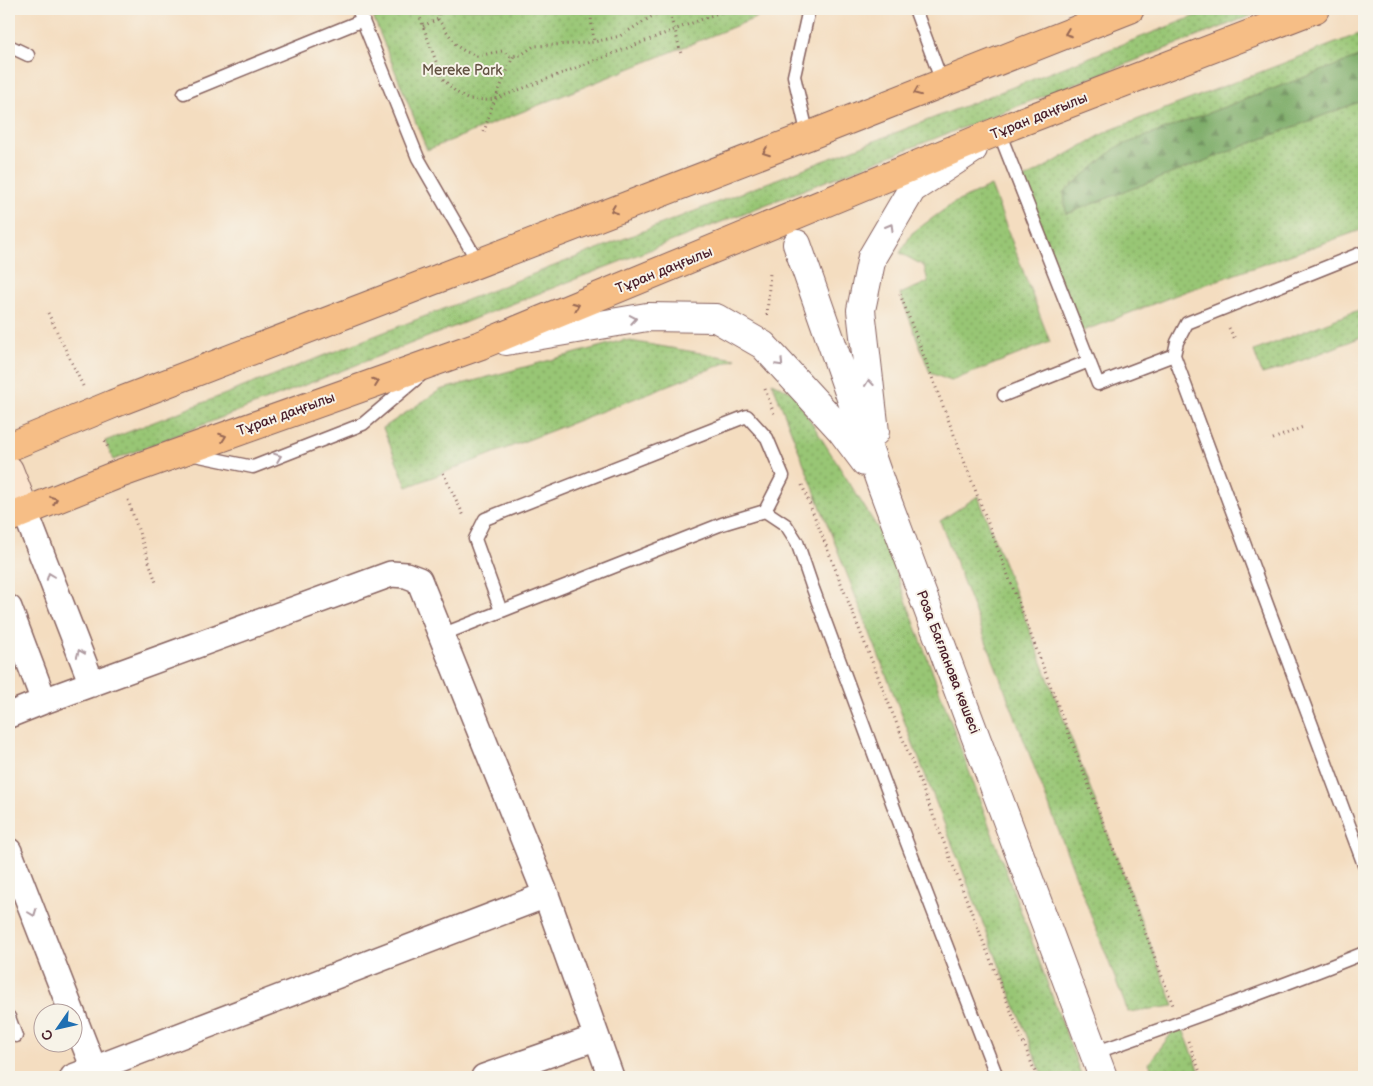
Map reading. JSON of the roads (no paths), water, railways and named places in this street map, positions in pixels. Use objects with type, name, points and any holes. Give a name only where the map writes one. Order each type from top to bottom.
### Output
[{"type":"main road","points":[[9,447],[113,404],[808,136],[1130,9]]},
{"type":"main road","name":"Тұран даңғылы","points":[[17,514],[119,474],[481,345],[999,132],[1315,9]]},
{"type":"main road","points":[[9,470],[17,514]]},
{"type":"street","points":[[881,484],[860,310],[872,257],[912,189],[999,132]]},
{"type":"street","name":"Роза Бағланова көшесі","points":[[797,244],[881,484],[1099,1065]]},
{"type":"street","points":[[481,345],[647,317],[716,318],[763,345],[841,430],[881,484]]},
{"type":"street","points":[[17,514],[92,684]]},
{"type":"street","points":[[9,714],[392,574],[406,575],[419,580],[546,895],[610,1077]]},
{"type":"street","points":[[9,608],[44,701]]},
{"type":"street","points":[[9,851],[84,1073],[546,895]]},
{"type":"street","points":[[484,1077],[595,1038]]},
{"type":"lane","points":[[808,136],[794,76],[809,9]]},
{"type":"lane","points":[[915,9],[942,82]]},
{"type":"lane","points":[[184,93],[361,14],[418,158],[478,262]]},
{"type":"lane","points":[[9,46],[28,55]]},
{"type":"lane","points":[[999,132],[1098,384],[1174,356]]},
{"type":"lane","points":[[1364,252],[1187,323],[1174,356],[1364,865]]},
{"type":"lane","points":[[180,452],[253,467],[364,424],[440,360]]},
{"type":"lane","points":[[1004,395],[1089,361]]},
{"type":"lane","points":[[441,635],[722,524],[765,511],[783,476],[767,438],[747,416],[485,519],[475,539],[501,611]]},
{"type":"lane","points":[[765,511],[786,525],[797,542],[907,843],[997,1077]]},
{"type":"lane","points":[[1099,1065],[1180,1022],[1231,1005],[1364,953]]},
{"type":"lane","points":[[9,1017],[16,1036]]},
{"type":"park label","name":"Mereke Park","points":[[462,70]]}]
